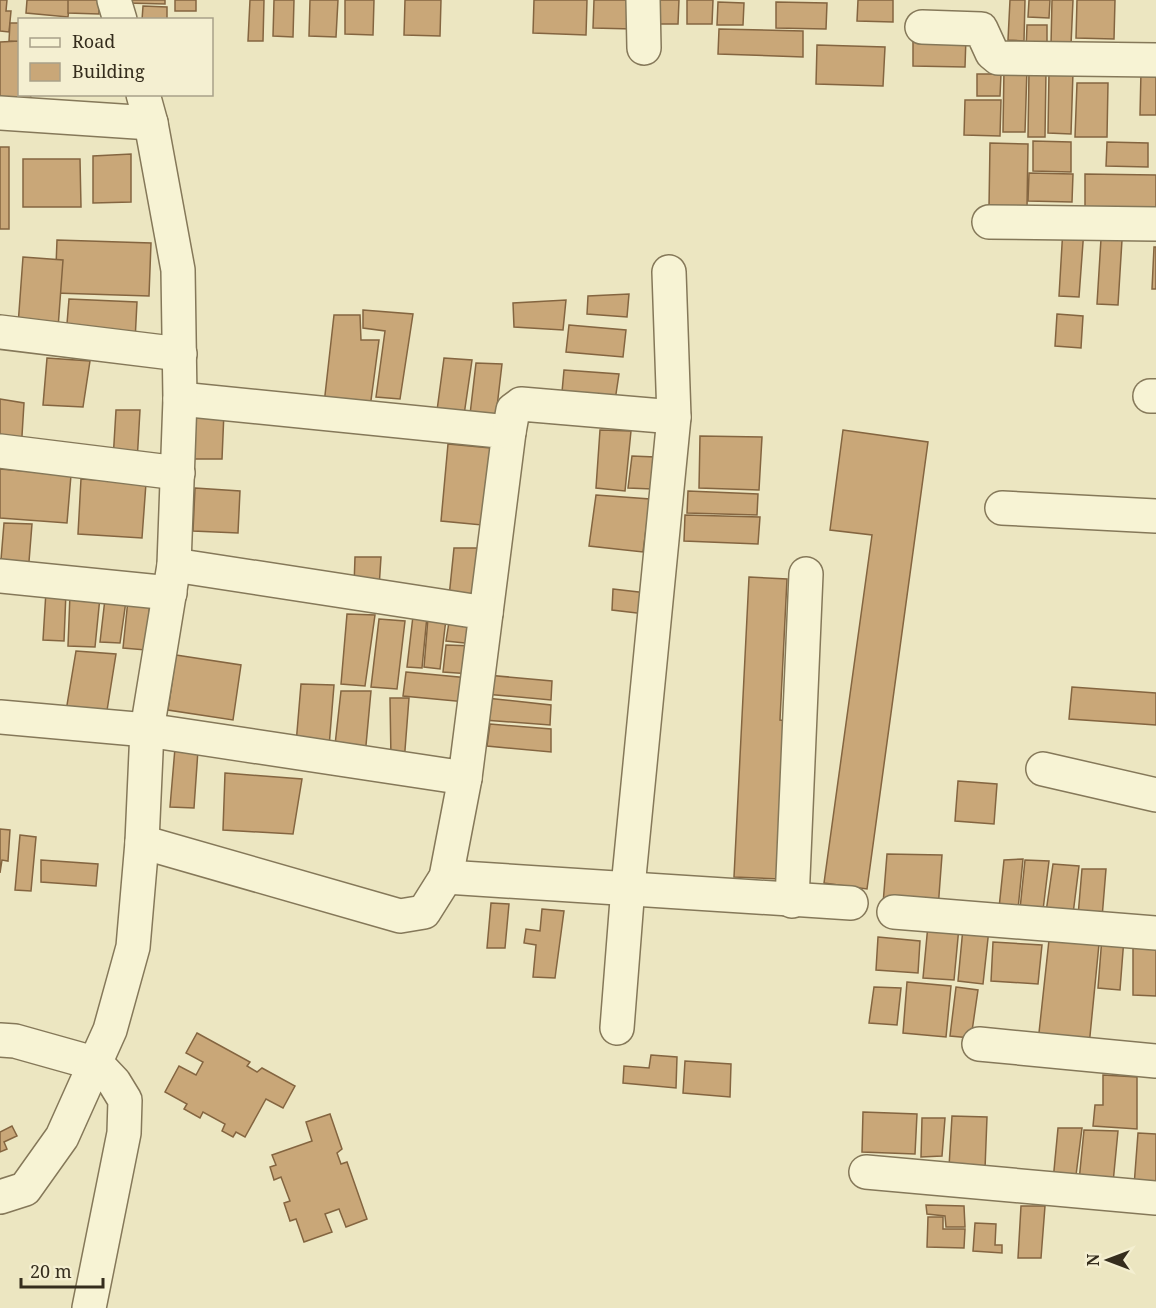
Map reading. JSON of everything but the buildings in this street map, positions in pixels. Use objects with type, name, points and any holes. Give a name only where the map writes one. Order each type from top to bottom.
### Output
[{"type":"street","points":[[114,0],[119,18]]},
{"type":"street","points":[[643,0],[644,48]]},
{"type":"street","points":[[922,27],[981,29],[992,53],[998,58],[1156,60]]},
{"type":"street","points":[[0,113],[147,109],[178,270],[180,354],[178,473],[172,579],[147,729],[142,842],[133,947],[110,1030],[97,1064],[62,1137],[26,1189],[0,1197]]},
{"type":"street","points":[[989,222],[1156,224]]},
{"type":"street","points":[[617,1028],[628,887],[674,417],[669,272]]},
{"type":"street","points":[[0,332],[180,354]]},
{"type":"street","points":[[180,399],[509,432]]},
{"type":"street","points":[[142,842],[400,915],[424,912],[446,877],[465,778],[513,410],[521,404],[674,417]]},
{"type":"street","points":[[0,451],[178,473]]},
{"type":"street","points":[[1002,507],[1156,516]]},
{"type":"street","points":[[792,901],[806,574]]},
{"type":"street","points":[[0,576],[172,579],[486,613]]},
{"type":"street","points":[[0,717],[147,729],[465,778]]},
{"type":"street","points":[[1043,769],[1156,795]]},
{"type":"street","points":[[446,877],[851,903]]},
{"type":"street","points":[[894,912],[1156,933]]},
{"type":"street","points":[[0,1040],[15,1041],[97,1064],[114,1082],[125,1100],[124,1133],[89,1308]]},
{"type":"street","points":[[979,1044],[1156,1061]]},
{"type":"street","points":[[866,1172],[1156,1198]]}]
